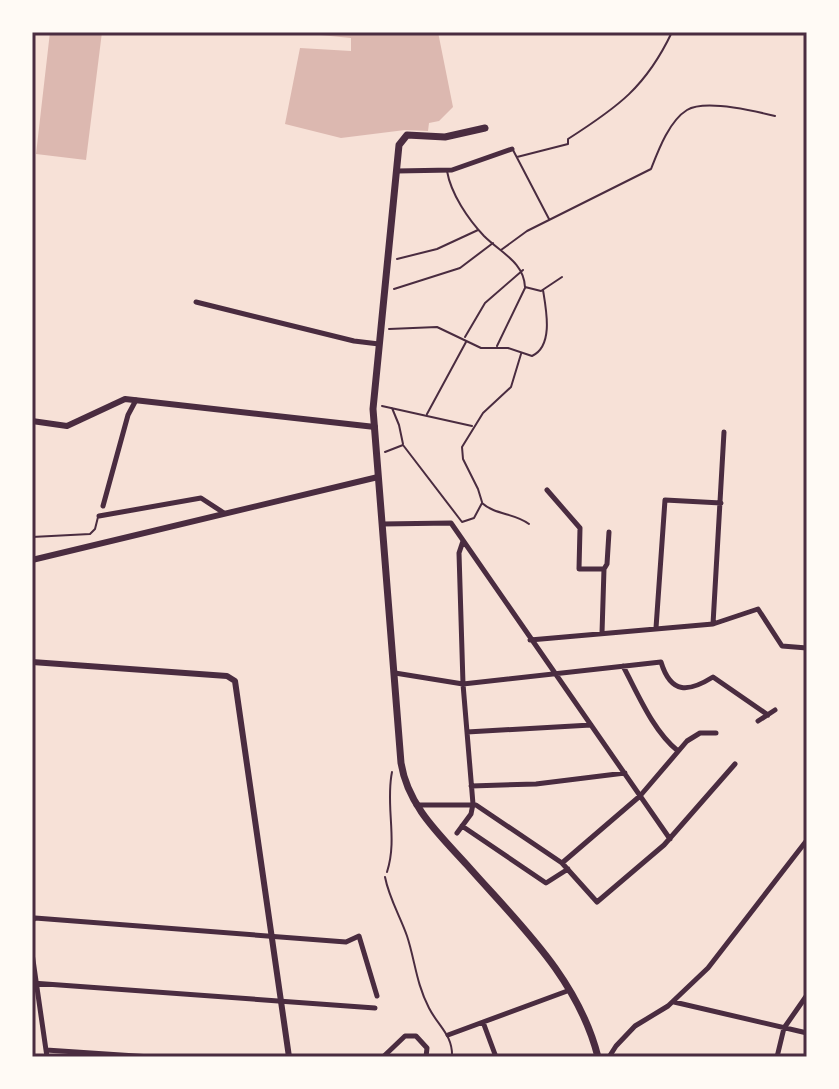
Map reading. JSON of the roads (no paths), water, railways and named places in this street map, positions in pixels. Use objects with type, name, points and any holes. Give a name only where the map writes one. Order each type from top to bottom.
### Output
[{"type":"main road","points":[[485,128],[445,137],[407,135],[399,145],[373,409],[401,767],[416,805],[546,953],[571,990],[598,1057]]},
{"type":"street","points":[[397,171],[447,171],[512,149]]},
{"type":"street","points":[[196,302],[354,341],[379,344]]},
{"type":"street","points":[[32,421],[67,426],[125,399],[375,427]]},
{"type":"street","points":[[103,506],[128,415],[136,400]]},
{"type":"street","points":[[713,624],[724,432]]},
{"type":"street","points":[[32,560],[378,477]]},
{"type":"street","points":[[547,490],[580,528],[579,569],[604,569]]},
{"type":"street","points":[[99,516],[201,498],[224,513]]},
{"type":"street","points":[[656,628],[665,500],[721,503]]},
{"type":"street","points":[[382,524],[451,523],[670,839]]},
{"type":"street","points":[[602,633],[604,569],[609,532]]},
{"type":"street","points":[[457,833],[471,814],[473,804],[463,684],[459,553],[463,541]]},
{"type":"street","points":[[530,640],[713,624],[758,609],[782,646],[807,648]]},
{"type":"street","points":[[32,662],[227,676],[235,681],[289,1057]]},
{"type":"street","points":[[395,673],[463,684],[661,662],[666,676],[687,689],[695,688],[713,677],[768,715]]},
{"type":"street","points":[[623,666],[645,707],[678,751]]},
{"type":"street","points":[[758,721],[775,710]]},
{"type":"street","points":[[467,732],[592,725]]},
{"type":"street","points":[[562,863],[640,796],[695,735],[706,731],[716,733]]},
{"type":"street","points":[[416,805],[473,804],[562,863],[597,902],[670,839],[735,764]]},
{"type":"street","points":[[471,786],[536,784],[625,773]]},
{"type":"street","points":[[462,826],[546,883],[568,869]]},
{"type":"street","points":[[609,1057],[635,1026],[673,1002],[708,968],[807,840]]},
{"type":"street","points":[[32,921],[35,918],[346,942],[359,936],[377,996]]},
{"type":"street","points":[[32,953],[46,1054],[151,1057]]},
{"type":"street","points":[[34,984],[375,1008]]},
{"type":"street","points":[[448,1035],[571,990]]},
{"type":"street","points":[[777,1057],[784,1028],[807,995]]},
{"type":"street","points":[[673,1002],[807,1033]]},
{"type":"street","points":[[483,1022],[496,1057]]},
{"type":"street","points":[[383,1057],[405,1036],[416,1036],[427,1048],[426,1057]]},
{"type":"lane","points":[[517,157],[568,144],[568,139],[625,101],[652,68],[672,32]]},
{"type":"lane","points":[[501,250],[519,235],[651,169],[663,138],[680,115],[690,108],[738,108],[775,116]]},
{"type":"lane","points":[[512,149],[550,220]]},
{"type":"lane","points":[[447,171],[454,192],[479,230],[523,270],[525,287],[496,348]]},
{"type":"lane","points":[[397,259],[437,249],[479,230]]},
{"type":"lane","points":[[394,289],[460,268],[493,243]]},
{"type":"lane","points":[[427,415],[485,303],[523,270]]},
{"type":"lane","points":[[525,287],[543,290],[562,277]]},
{"type":"lane","points":[[389,329],[437,327],[481,348],[532,356],[538,353],[544,341],[546,318],[543,290]]},
{"type":"lane","points":[[392,407],[403,445],[462,522],[474,518],[482,503],[481,495],[462,452],[473,426],[511,387],[522,353]]},
{"type":"lane","points":[[382,406],[473,426]]},
{"type":"lane","points":[[385,452],[403,445]]},
{"type":"lane","points":[[482,503],[491,510],[529,524]]},
{"type":"lane","points":[[32,537],[90,534],[99,516]]},
{"type":"lane","points":[[385,877],[387,890],[408,939],[413,968],[429,1010],[453,1046],[452,1057]]}]
